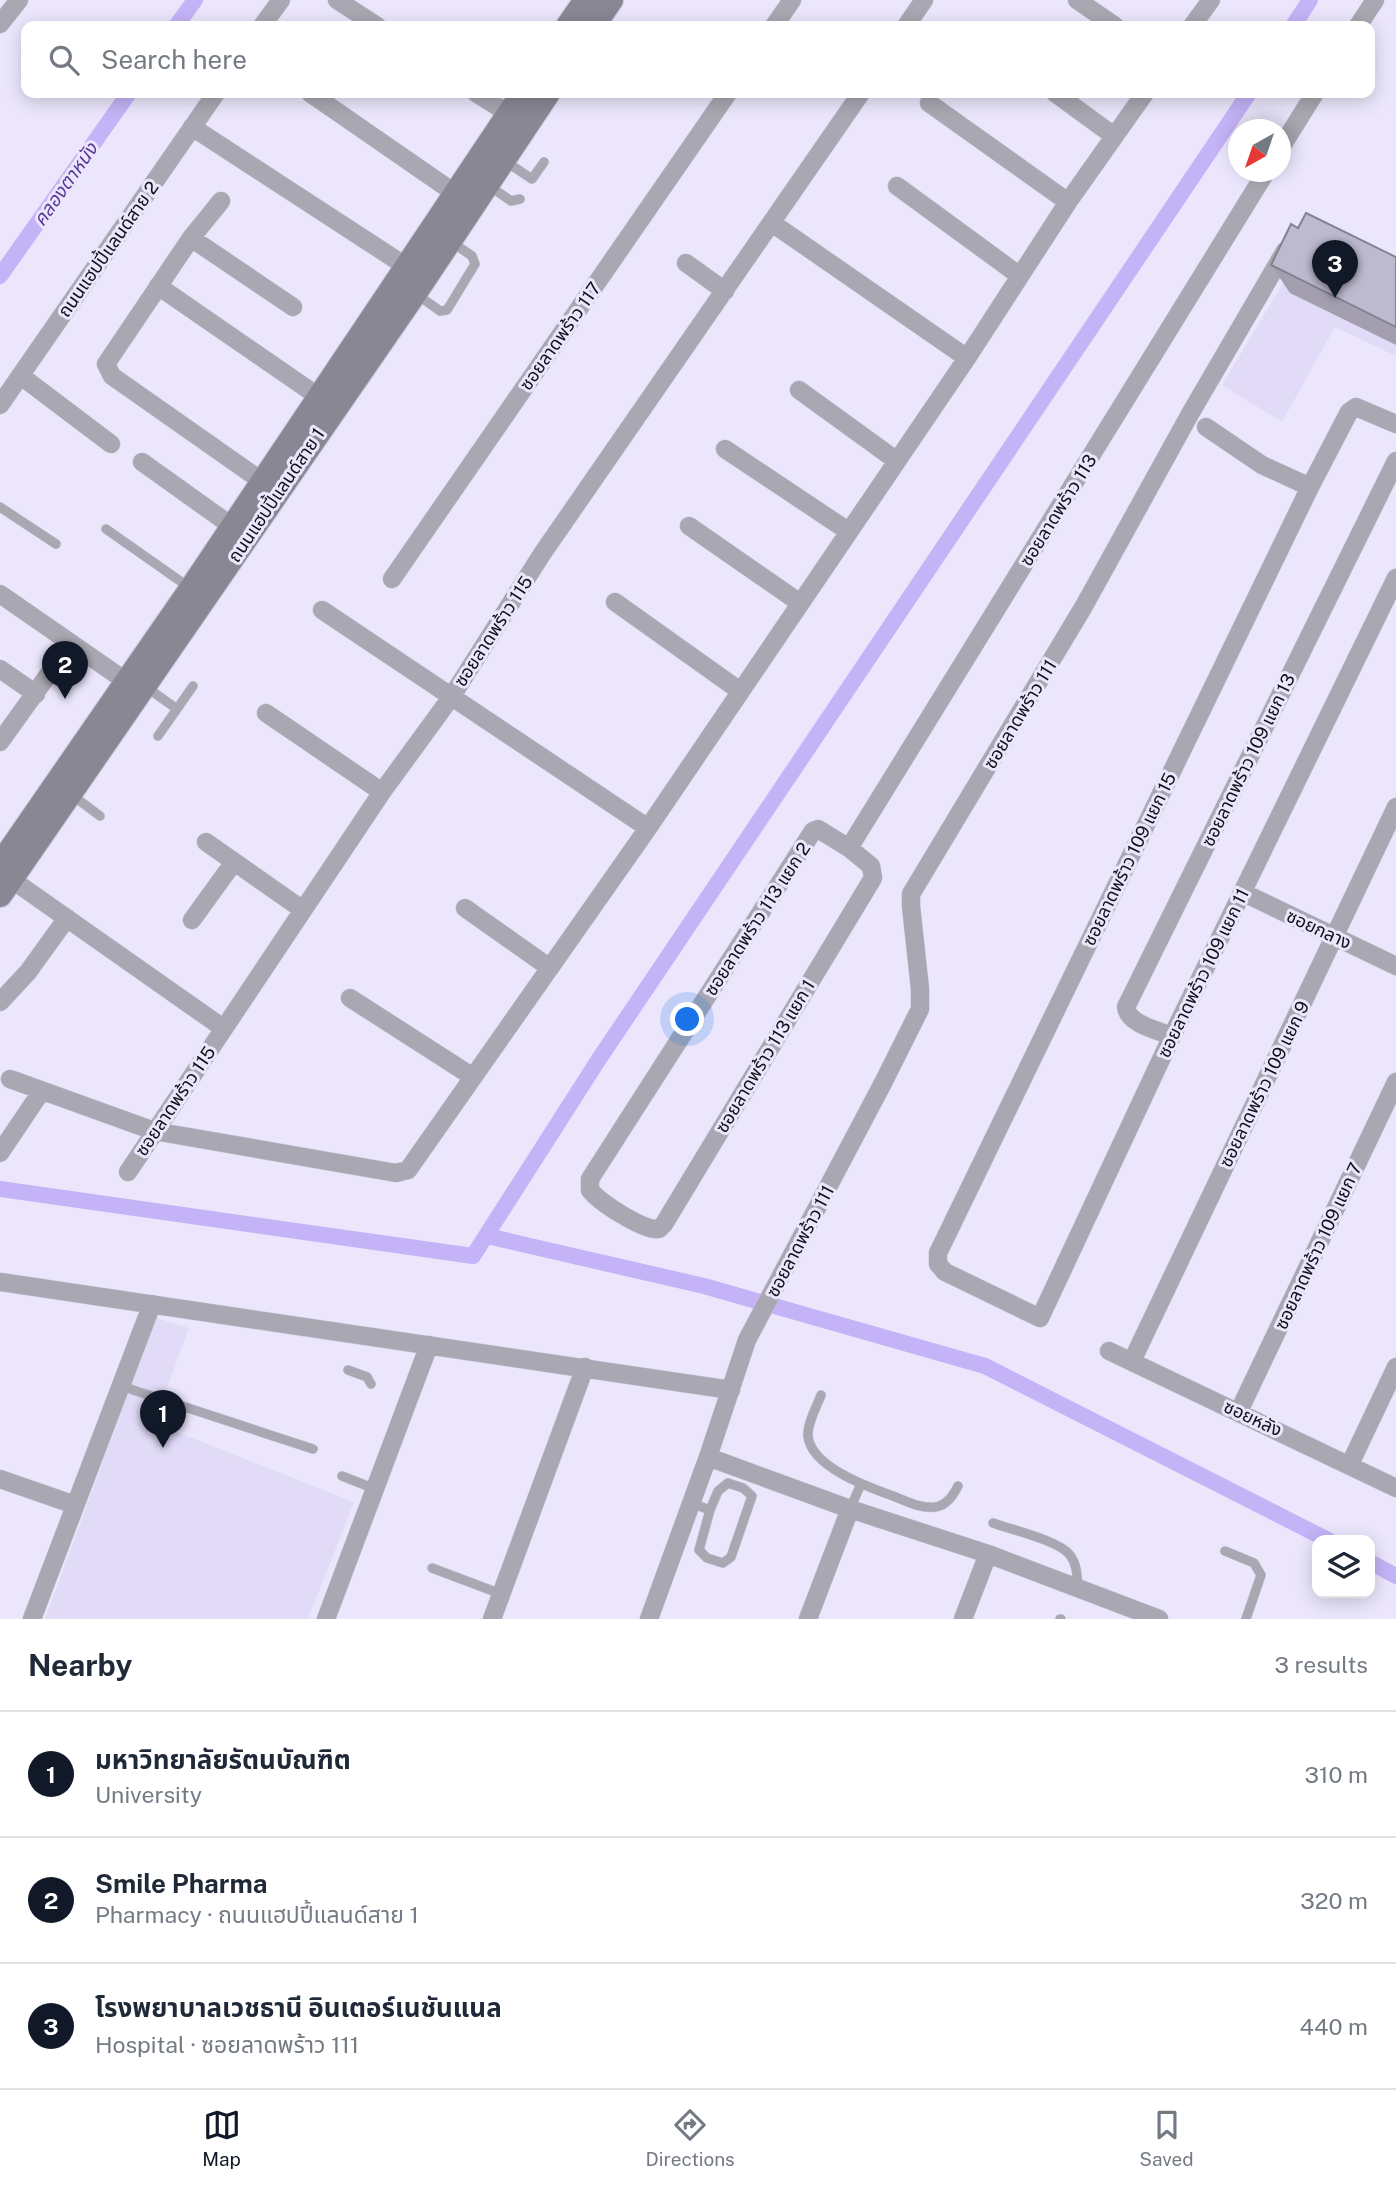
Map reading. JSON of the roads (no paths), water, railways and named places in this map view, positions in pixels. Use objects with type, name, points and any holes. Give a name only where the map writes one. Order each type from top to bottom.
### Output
[{"type":"street","points":[[0,24],[19,0]]},
{"type":"street","points":[[266,21],[281,0]]},
{"type":"street","points":[[337,0],[369,21]]},
{"type":"street","points":[[571,21],[586,0]]},
{"type":"street","points":[[596,21],[611,0]]},
{"type":"street","points":[[777,21],[792,0]]},
{"type":"street","points":[[909,21],[924,0]]},
{"type":"street","points":[[1077,0],[1108,21]]},
{"type":"street","points":[[1196,21],[1211,0]]},
{"type":"street","points":[[1360,21],[1375,0]]},
{"type":"street","name":"ถนนแฮปปี้แลนด์สาย 2","points":[[0,405],[212,98]]},
{"type":"street","points":[[317,98],[456,194]]},
{"type":"street","points":[[484,98],[509,114]]},
{"type":"street","name":"ถนนแฮปปี้แลนด์สาย 1","points":[[4,880],[94,745],[138,687],[328,402],[407,267],[520,98]]},
{"type":"street","name":"ถนนแฮปปี้แลนด์สาย 1","points":[[138,687],[191,589],[263,482],[415,293],[545,98]]},
{"type":"street","name":"ซอยลาดพร้าว 117","points":[[392,579],[725,98]]},
{"type":"street","name":"ซอยลาดพร้าว 115","points":[[128,1172],[382,792],[452,696],[542,554],[858,98]]},
{"type":"street","points":[[1062,98],[1114,136]]},
{"type":"street","points":[[10,1079],[154,1131],[396,1173],[408,1170],[648,828],[967,358],[1068,202],[1141,98]]},
{"type":"street","points":[[1291,131],[1312,98]]},
{"type":"street","points":[[929,103],[1068,202]]},
{"type":"street","points":[[192,127],[407,267]]},
{"type":"street","name":"ซอยลาดพร้าว 113","points":[[849,849],[1260,182]]},
{"type":"street","points":[[897,186],[1020,276]]},
{"type":"street","points":[[221,201],[191,238],[106,364],[108,371],[263,482]]},
{"type":"street","points":[[772,223],[967,358]]},
{"type":"street","name":"ซอยลาดพร้าว 111","points":[[649,1619],[747,1340],[920,1009],[911,894],[1084,606],[1190,414],[1293,236]]},
{"type":"street","points":[[191,238],[293,307]]},
{"type":"street","points":[[686,263],[725,291]]},
{"type":"street","points":[[158,286],[328,402]]},
{"type":"street","points":[[21,376],[111,444]]},
{"type":"street","points":[[799,390],[897,461]]},
{"type":"street","name":"ซอยลาดพร้าว 109 แยก 15","points":[[987,1293],[945,1272],[938,1264],[937,1253],[1349,412],[1356,407],[1396,424]]},
{"type":"street","points":[[1206,428],[1262,465],[1310,487]]},
{"type":"street","points":[[725,449],[849,531]]},
{"type":"street","name":"ซอยลาดพร้าว 109 แยก 13","points":[[1172,1036],[1132,1019],[1126,1014],[1126,1007],[1396,461]]},
{"type":"street","points":[[142,462],[233,527]]},
{"type":"street","points":[[689,526],[800,603]]},
{"type":"street","name":"ซอยลาดพร้าว 109 แยก 11","points":[[987,1293],[1040,1318],[1172,1036],[1396,579]]},
{"type":"street","points":[[0,594],[138,687]]},
{"type":"street","points":[[615,602],[740,691]]},
{"type":"street","points":[[322,610],[648,828]]},
{"type":"street","points":[[0,742],[71,643]]},
{"type":"street","points":[[0,669],[36,694]]},
{"type":"street","points":[[266,713],[382,792]]},
{"type":"street","name":"ถนนแฮปปี้แลนด์สาย 1","points":[[4,880],[70,794],[94,745]]},
{"type":"street","name":"ซอยลาดพร้าว 109 แยก 9","points":[[1132,1361],[1396,807]]},
{"type":"street","name":"ซอยลาดพร้าว 113 แยก 2","points":[[618,1211],[590,1190],[590,1179],[813,831],[821,830],[849,849]]},
{"type":"street","points":[[206,842],[303,910]]},
{"type":"street","name":"ซอยลาดพร้าว 113 แยก 1","points":[[618,1211],[647,1229],[659,1229],[664,1224],[873,878],[870,866],[849,849]]},
{"type":"street","points":[[192,920],[234,862]]},
{"type":"street","points":[[4,880],[67,918],[223,1028]]},
{"type":"street","name":"ซอยกลาง","points":[[1242,892],[1396,966]]},
{"type":"street","points":[[465,908],[550,968]]},
{"type":"street","points":[[0,1002],[28,972],[67,918]]},
{"type":"street","points":[[350,998],[473,1077]]},
{"type":"street","name":"ซอยลาดพร้าว 109 แยก 7","points":[[1239,1411],[1396,1082]]},
{"type":"street","points":[[0,1153],[41,1091]]},
{"type":"street","points":[[0,1282],[731,1390]]},
{"type":"street","points":[[32,1619],[152,1304]]},
{"type":"street","points":[[326,1619],[429,1345]]},
{"type":"street","name":"ซอยหลัง","points":[[1109,1351],[1396,1488]]},
{"type":"street","points":[[492,1619],[585,1367]]},
{"type":"street","points":[[1350,1464],[1396,1367]]},
{"type":"street","points":[[708,1457],[1078,1587],[1122,1612],[1159,1619]]},
{"type":"street","points":[[0,1479],[75,1505]]},
{"type":"street","points":[[808,1619],[850,1509]]},
{"type":"street","points":[[964,1619],[988,1554]]},
{"type":"lane","points":[[503,160],[532,179],[544,162]]},
{"type":"lane","points":[[486,184],[511,201],[520,199]]},
{"type":"lane","points":[[415,293],[440,311],[446,310],[475,264],[472,256],[449,240]]},
{"type":"lane","points":[[0,507],[55,544]]},
{"type":"lane","points":[[106,529],[191,589]]},
{"type":"lane","points":[[158,736],[194,686]]},
{"type":"lane","points":[[138,687],[177,709]]},
{"type":"lane","points":[[70,794],[100,816]]},
{"type":"lane","points":[[348,1370],[367,1377],[371,1384]]},
{"type":"lane","points":[[121,1386],[313,1449]]},
{"type":"lane","points":[[821,1395],[807,1433],[811,1447],[819,1457],[861,1484],[919,1506],[933,1508],[942,1505],[953,1496],[958,1486]]},
{"type":"lane","points":[[342,1476],[375,1489]]},
{"type":"lane","points":[[728,1483],[743,1488],[752,1496],[727,1562],[707,1558],[699,1550],[710,1510],[718,1491],[728,1483]]},
{"type":"lane","points":[[850,1509],[861,1484]]},
{"type":"lane","points":[[691,1503],[710,1510]]},
{"type":"lane","points":[[993,1523],[1058,1546],[1069,1554],[1076,1566],[1078,1587]]},
{"type":"lane","points":[[1225,1551],[1254,1563],[1261,1575],[1246,1619]]},
{"type":"lane","points":[[432,1568],[501,1594]]},
{"type":"waterway","name":"คลองตาหนัง","points":[[180,21],[195,0]]},
{"type":"waterway","points":[[1296,21],[1310,0]]},
{"type":"waterway","name":"คลองตาหนัง","points":[[0,276],[125,98]]},
{"type":"waterway","points":[[0,1189],[473,1256],[599,1059],[1246,98]]},
{"type":"waterway","points":[[487,1236],[704,1286],[985,1366],[1318,1535]]},
{"type":"waterway","points":[[1375,1565],[1396,1576]]},
{"type":"place","name":"โรงพยาบาลเวชธานี อินเตอร์เนชันแนล","points":[[1335,298]]},
{"type":"place","name":"Smile Pharma","points":[[65,699]]},
{"type":"place","name":"มหาวิทยาลัยรัตนบัณฑิต","points":[[163,1448]]}]
